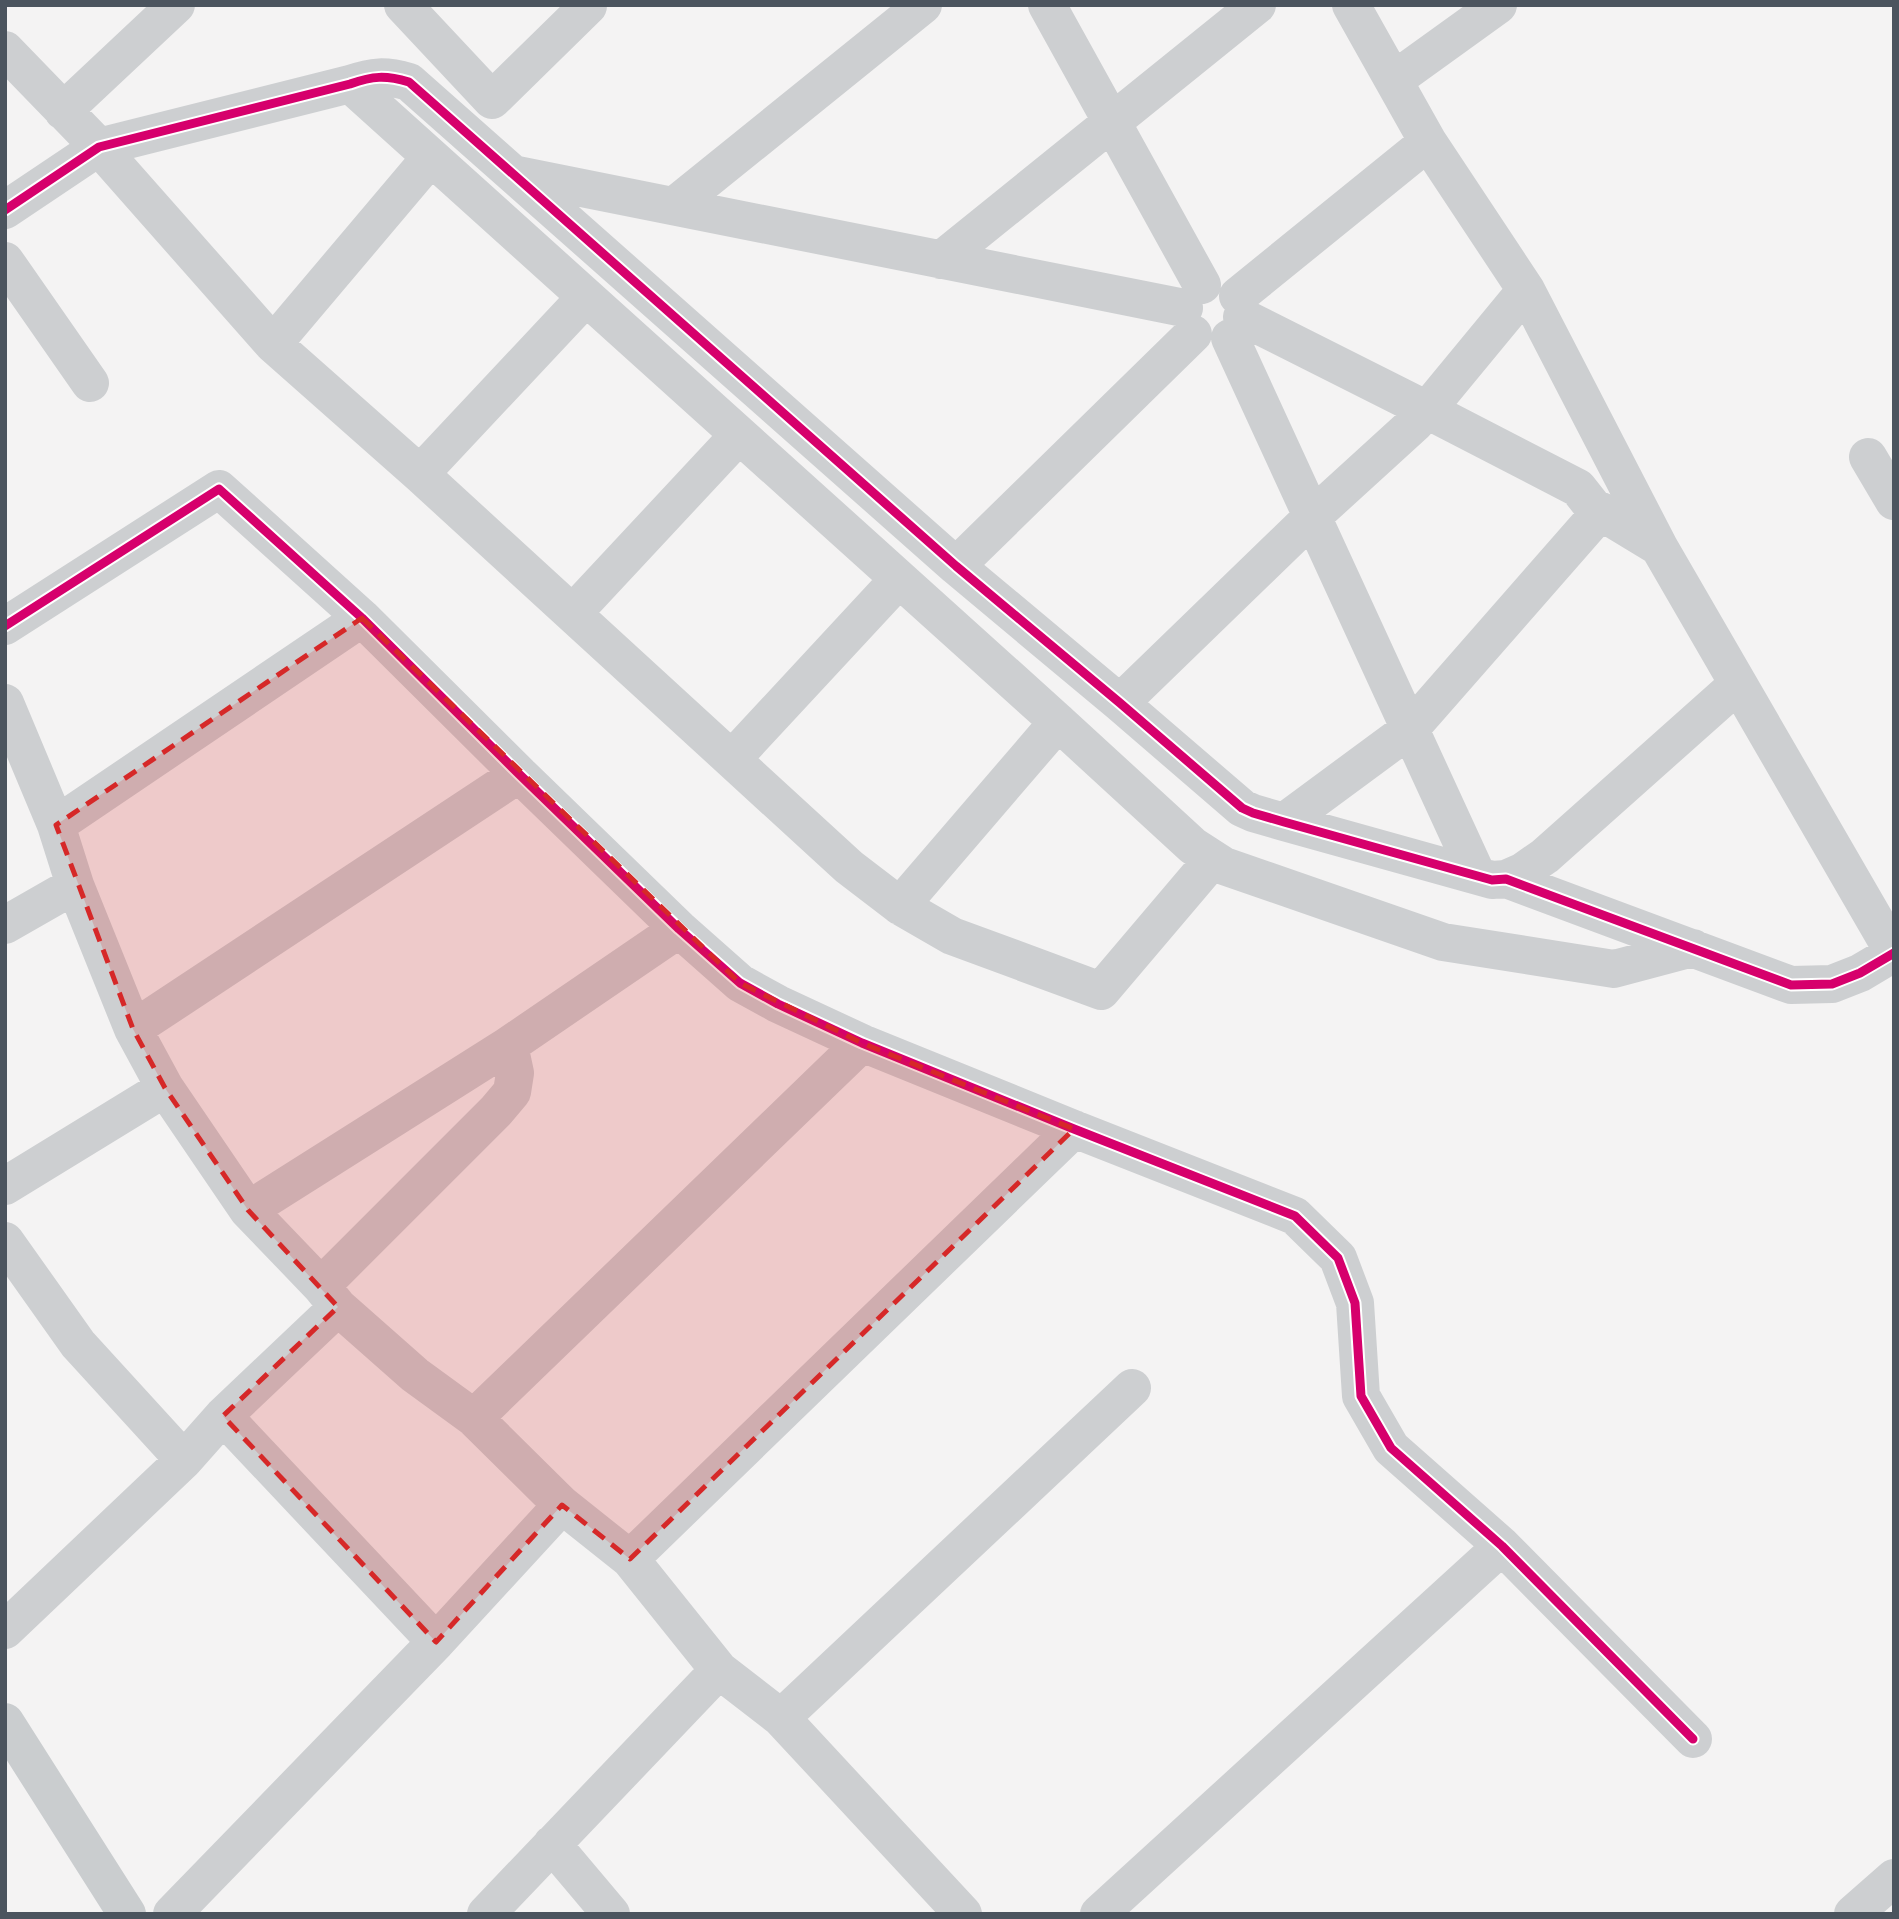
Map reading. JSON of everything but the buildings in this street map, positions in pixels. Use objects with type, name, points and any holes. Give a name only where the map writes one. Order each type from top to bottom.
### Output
[{"type":"main road","points":[[5,1722],[127,1914]]},
{"type":"street","points":[[63,111],[176,5]]},
{"type":"street","points":[[403,5],[492,100],[588,6],[586,5]]},
{"type":"street","points":[[674,206],[923,5]]},
{"type":"street","points":[[1047,5],[1219,315],[1410,729],[1491,877]]},
{"type":"street","points":[[941,260],[1257,5]]},
{"type":"street","points":[[5,210],[99,147],[367,78],[389,76],[409,82],[956,566],[1242,808],[1284,822],[1491,877],[1791,985],[1832,984],[1860,973],[1894,953],[1659,547],[1526,290],[1428,142],[1351,5]]},
{"type":"street","points":[[1394,80],[1498,5]]},
{"type":"street","points":[[5,50],[99,147],[273,344],[420,474],[849,867],[900,906],[952,936],[1101,991],[1213,859]]},
{"type":"street","points":[[350,84],[1193,846],[1213,859],[1224,866],[1443,942],[1614,968],[1693,948]]},
{"type":"street","points":[[956,566],[1219,315],[1428,142]]},
{"type":"street","points":[[273,344],[431,157]]},
{"type":"street","points":[[515,174],[1219,315],[1421,417],[1578,488],[1597,509],[1659,547]]},
{"type":"street","points":[[5,261],[90,383]]},
{"type":"street","points":[[1120,703],[1312,517],[1421,417],[1526,290]]},
{"type":"street","points":[[420,474],[586,297]]},
{"type":"street","points":[[573,613],[739,435]]},
{"type":"street","points":[[1868,457],[1894,501]]},
{"type":"street","points":[[5,626],[219,489],[362,618],[679,929],[740,983],[778,1004],[862,1042],[1295,1216],[1339,1258],[1355,1303],[1361,1396],[1391,1448],[1502,1546],[1693,1739]]},
{"type":"street","points":[[1284,822],[1410,729],[1597,509]]},
{"type":"street","points":[[732,759],[898,579]]},
{"type":"street","points":[[55,825],[362,618]]},
{"type":"street","points":[[1491,877],[1522,873],[1545,856],[1737,685]]},
{"type":"street","points":[[5,703],[133,1029],[165,1088],[248,1210],[330,1297],[415,1375],[474,1418],[562,1505],[630,1559],[719,1670],[781,1718],[963,1914]]},
{"type":"street","points":[[900,906],[1058,722]]},
{"type":"street","points":[[133,1029],[519,774]]},
{"type":"street","points":[[5,925],[75,885]]},
{"type":"street","points":[[248,1210],[509,1045],[679,929]]},
{"type":"street","points":[[474,1418],[862,1042]]},
{"type":"street","points":[[5,1630],[184,1460],[496,1111],[512,1091],[515,1073],[509,1045]]},
{"type":"street","points":[[5,1186],[165,1088]]},
{"type":"street","points":[[630,1559],[1074,1129]]},
{"type":"street","points":[[5,1241],[78,1344],[184,1460]]},
{"type":"street","points":[[781,1718],[1132,1388]]},
{"type":"street","points":[[223,1416],[436,1642]]},
{"type":"street","points":[[172,1914],[436,1642],[562,1505]]},
{"type":"street","points":[[1098,1914],[1502,1546]]},
{"type":"street","points":[[486,1914],[719,1670]]},
{"type":"street","points":[[552,1844],[611,1914]]},
{"type":"street","points":[[1853,1914],[1894,1878]]},
{"type":"highlighted area","points":[[362,618],[740,983],[862,1043],[1074,1129],[630,1559],[562,1505],[436,1642],[223,1416],[338,1307],[248,1210],[165,1088],[133,1029],[56,825]]},
{"type":"cycle path","points":[[5,210],[99,147],[366,79],[386,77],[409,82],[956,566],[1242,808],[1492,880],[1506,879],[1791,985],[1832,984],[1860,973],[1894,953]]},
{"type":"cycle path","points":[[5,626],[219,489],[362,618],[679,929],[740,983],[862,1043],[1295,1216],[1338,1258],[1355,1303],[1361,1396],[1391,1448],[1502,1546],[1693,1739]]}]
